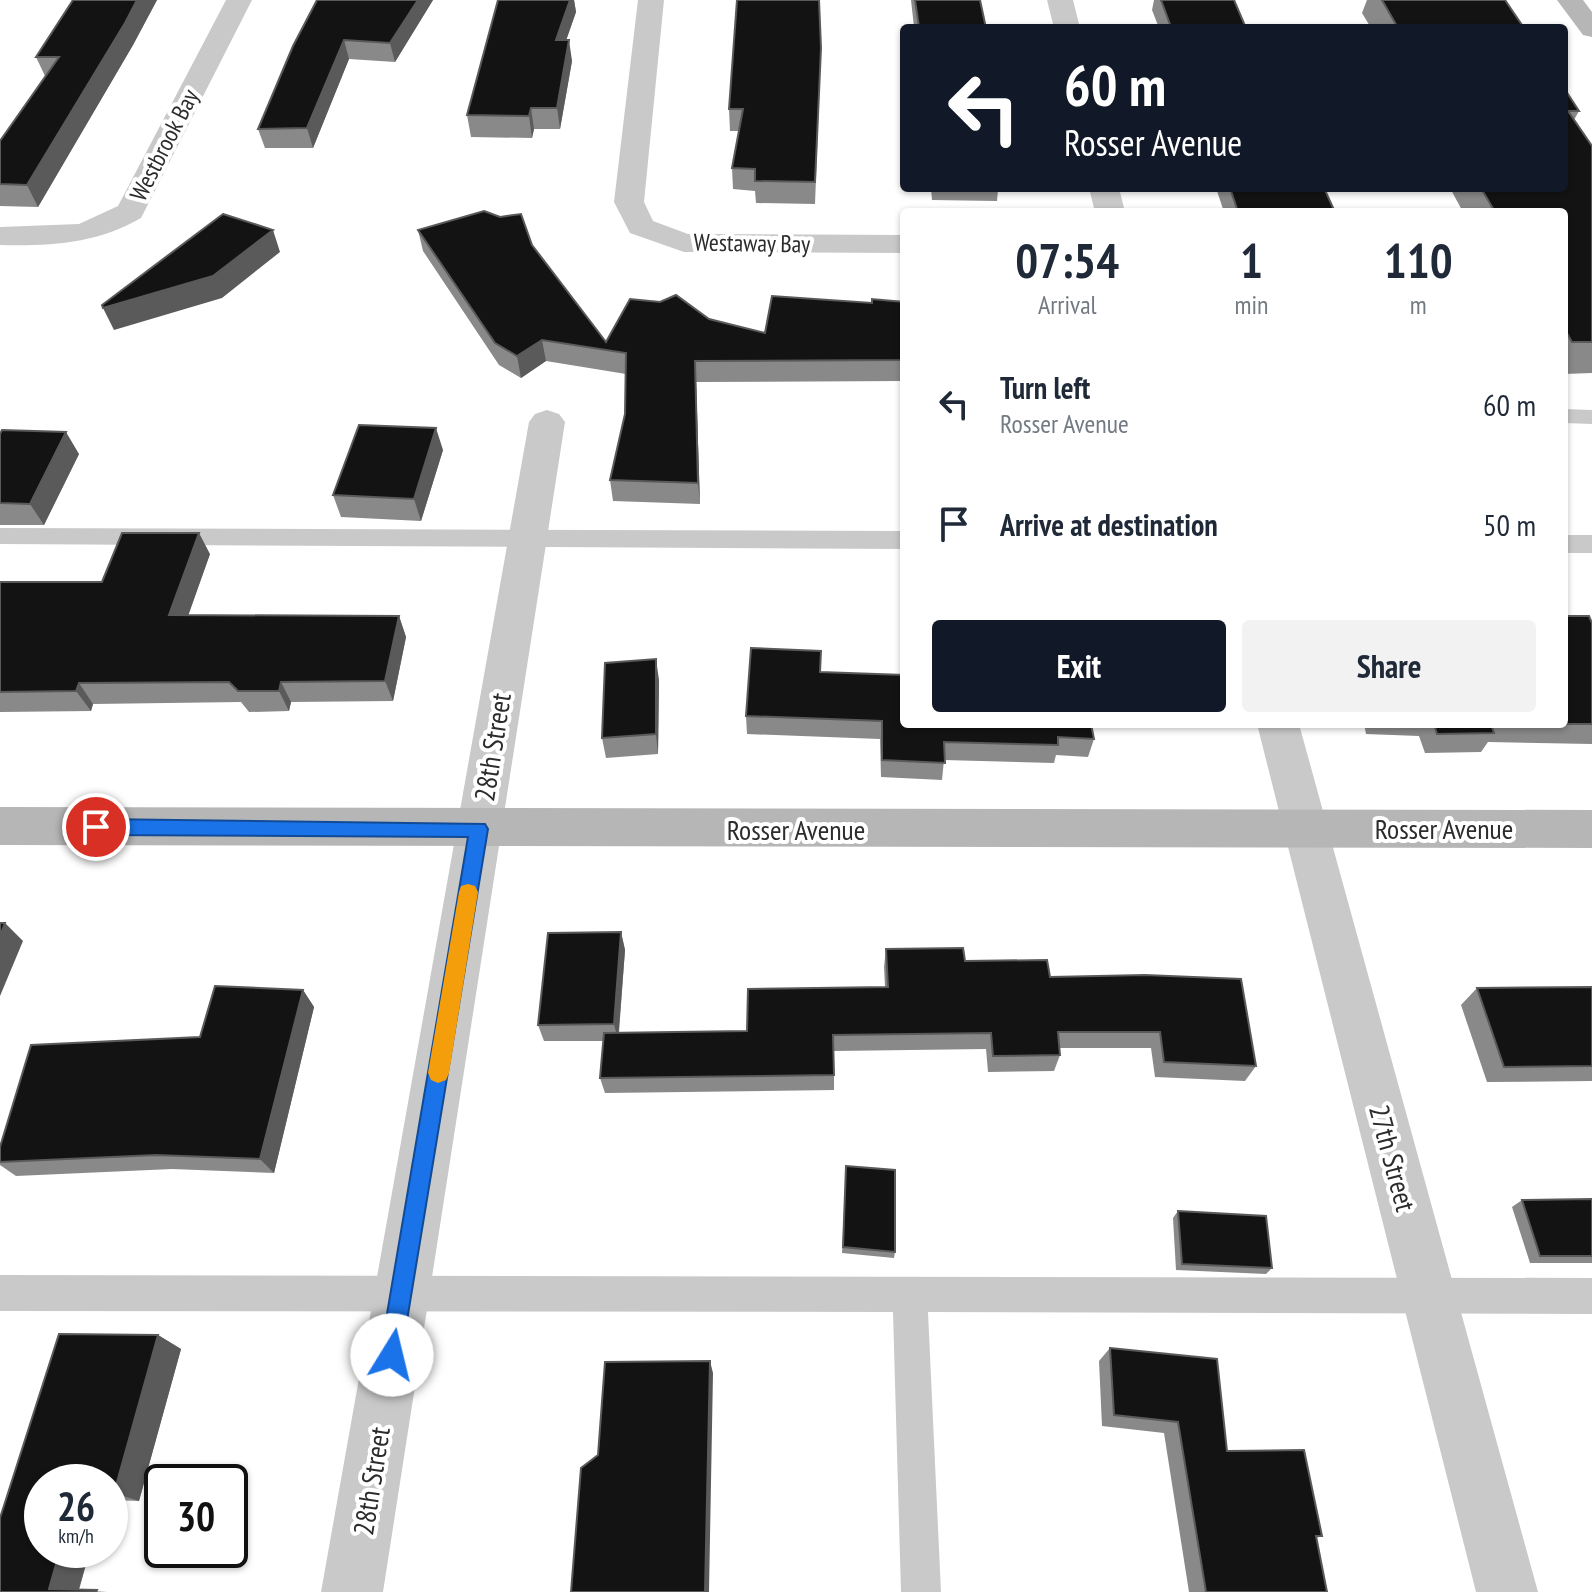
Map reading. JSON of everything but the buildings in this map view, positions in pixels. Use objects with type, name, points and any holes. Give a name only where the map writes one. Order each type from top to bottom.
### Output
[{"type":"street","name":"Westbrook Bay","points":[[0,236],[71,236],[106,227],[130,212],[239,0]]},
{"type":"street","name":"Westaway Bay","points":[[651,0],[629,202],[641,227],[684,243],[900,244]]},
{"type":"street","points":[[1060,0],[1066,24]]},
{"type":"street","points":[[1570,0],[1592,29]]},
{"type":"street","name":"28th Street","points":[[352,1592],[547,422]]},
{"type":"street","name":"27th Street","points":[[1279,728],[1507,1592]]},
{"type":"street","name":"Rosser Avenue","points":[[0,826],[1592,829]]},
{"type":"lane","points":[[1568,416],[1592,417]]},
{"type":"lane","points":[[0,536],[900,540]]},
{"type":"lane","points":[[1568,544],[1592,544]]},
{"type":"lane","points":[[0,1293],[1592,1296]]},
{"type":"lane","points":[[910,1296],[921,1592]]},
{"type":"slow traffic","points":[[438,1073],[468,892]]},
{"type":"route","points":[[96,827],[478,829],[392,1355]]}]
